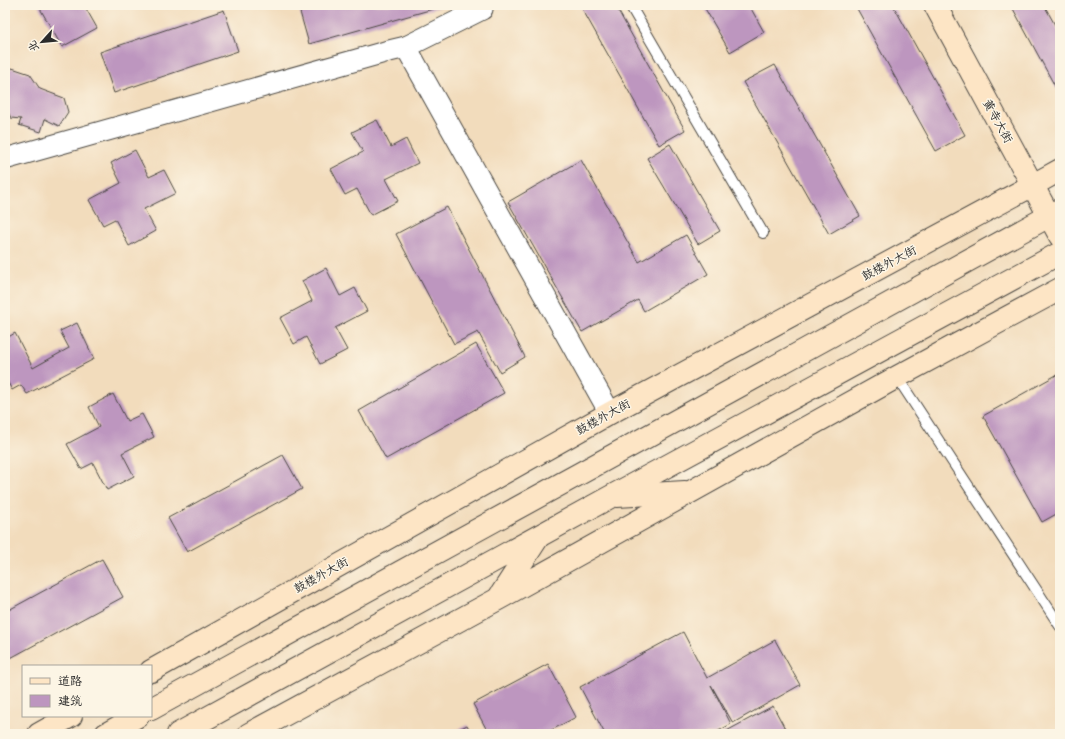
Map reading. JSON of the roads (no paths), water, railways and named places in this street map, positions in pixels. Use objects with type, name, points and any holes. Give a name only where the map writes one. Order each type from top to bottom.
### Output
[{"type":"street","name":"黄寺大街","points":[[935,5],[1033,185],[1055,213],[1060,236]]},
{"type":"street","points":[[5,159],[406,47],[483,6]]},
{"type":"street","points":[[406,47],[610,413]]},
{"type":"street","name":"鼓楼外大街","points":[[152,670],[610,413],[1060,170]]},
{"type":"street","points":[[152,708],[1055,213]]},
{"type":"street","points":[[178,734],[538,536],[1060,253]]},
{"type":"street","points":[[249,734],[498,599],[897,377],[1060,289]]},
{"type":"street","points":[[610,497],[691,491]]},
{"type":"street","points":[[498,599],[538,536]]},
{"type":"street","points":[[39,734],[69,717]]},
{"type":"street","points":[[106,734],[136,717]]},
{"type":"lane","points":[[630,5],[763,233]]},
{"type":"lane","points":[[897,377],[1060,626]]}]
